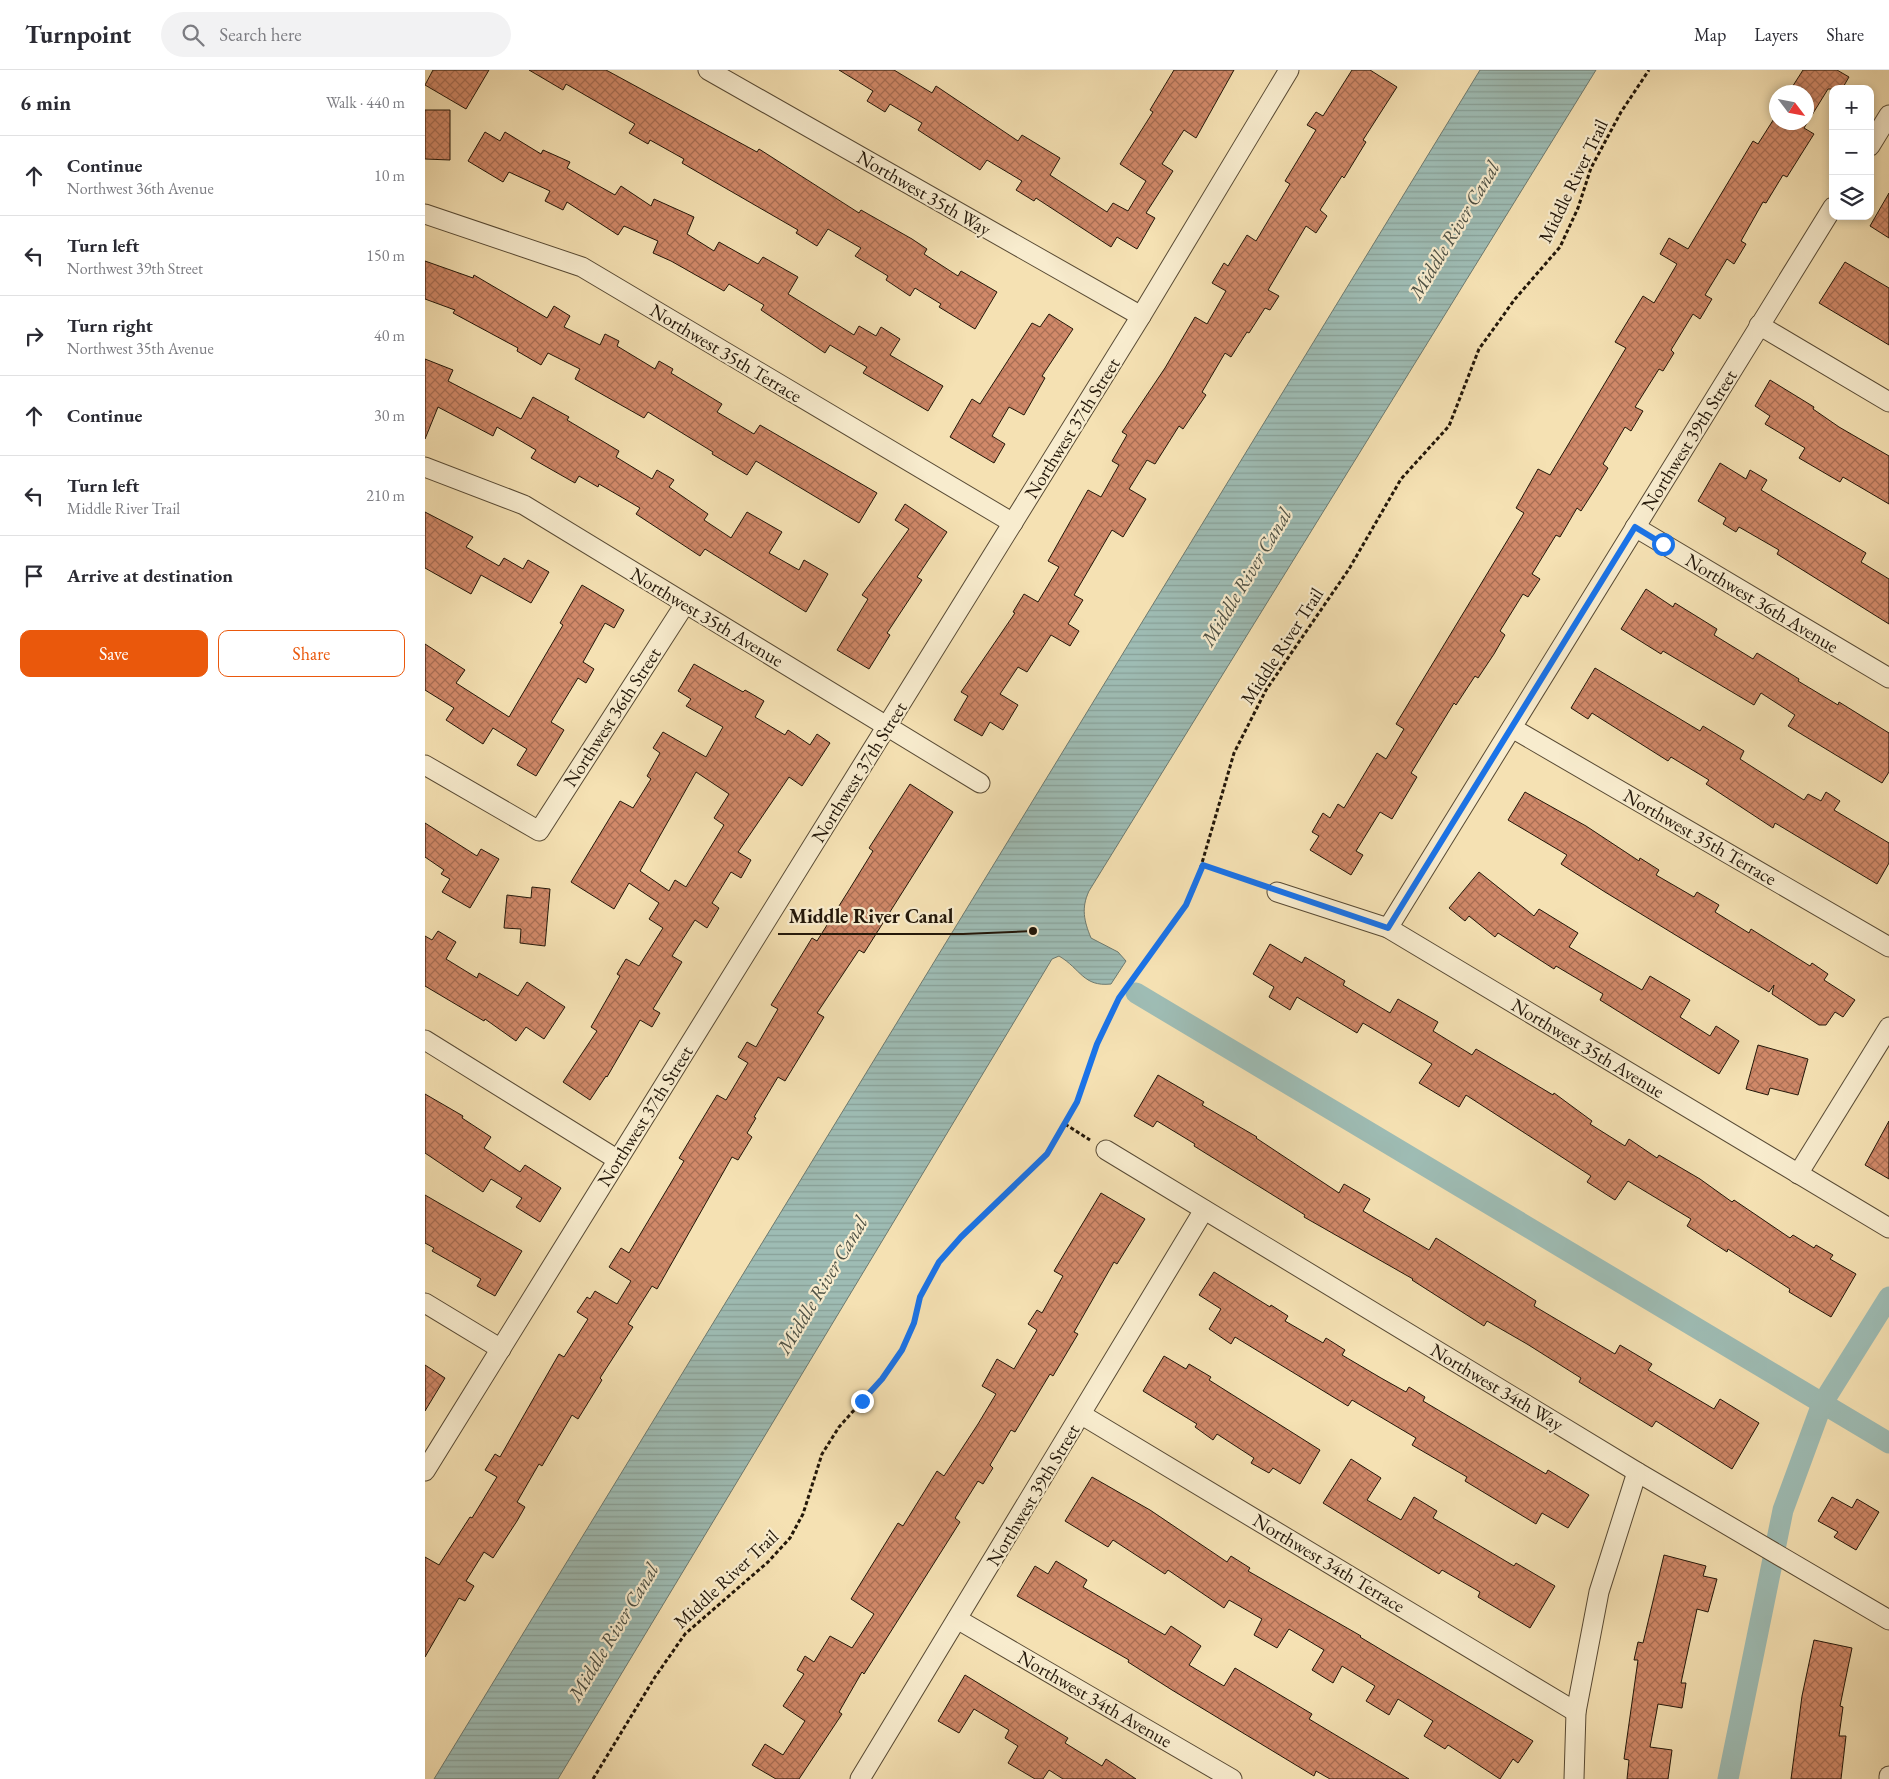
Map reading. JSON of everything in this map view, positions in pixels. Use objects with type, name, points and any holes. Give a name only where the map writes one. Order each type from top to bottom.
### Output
[{"type":"street","name":"Northwest 35th Way","points":[[708,70],[1141,316]]},
{"type":"street","name":"Northwest 37th Street","points":[[425,1471],[1141,316],[1289,70]]},
{"type":"street","points":[[1874,140],[1888,119]]},
{"type":"street","name":"Northwest 39th Street","points":[[1388,928],[1829,213]]},
{"type":"street","name":"Northwest 35th Terrace","points":[[425,214],[582,267],[1013,523]]},
{"type":"street","points":[[1759,326],[1889,402]]},
{"type":"street","name":"Northwest 35th Avenue","points":[[425,468],[524,505],[980,783]]},
{"type":"street","name":"Northwest 36th Avenue","points":[[1635,527],[1889,678]]},
{"type":"street","name":"Northwest 36th Street","points":[[425,765],[539,831],[685,604]]},
{"type":"street","name":"Northwest 35th Terrace","points":[[1512,728],[1889,947]]},
{"type":"street","name":"Northwest 35th Avenue","points":[[1277,892],[1388,928],[1889,1228]]},
{"type":"street","points":[[1798,1174],[1889,1028]]},
{"type":"street","points":[[425,1040],[618,1160]]},
{"type":"street","name":"Northwest 34th Way","points":[[1106,1150],[1637,1472],[1749,1536],[1889,1620]]},
{"type":"street","name":"Northwest 39th Street","points":[[860,1779],[1082,1415],[1204,1210]]},
{"type":"street","points":[[425,1303],[501,1349]]},
{"type":"street","name":"Northwest 34th Terrace","points":[[1082,1415],[1576,1712]]},
{"type":"street","points":[[1574,1779],[1576,1712],[1599,1592],[1637,1472]]},
{"type":"street","name":"Northwest 34th Avenue","points":[[957,1619],[1232,1779]]},
{"type":"path","name":"Middle River Trail","points":[[593,1779],[655,1677],[685,1634],[768,1562],[791,1538],[803,1514],[822,1454],[839,1428],[882,1379],[902,1350],[914,1323],[920,1297],[939,1262],[961,1237],[1047,1154],[1077,1102],[1097,1044],[1119,998],[1186,905],[1203,865],[1215,812],[1234,753],[1266,690],[1349,569],[1401,478],[1449,426],[1479,349],[1515,299],[1560,248],[1578,208],[1591,168],[1621,112],[1649,70]]},
{"type":"path","points":[[1203,865],[1277,892]]},
{"type":"path","points":[[1065,1124],[1106,1150]]},
{"type":"water","points":[[1480,70],[1596,70],[1089,891],[1084,914],[1091,938],[1118,952],[1126,961],[1111,984],[1102,984],[1088,980],[1059,956],[1052,959],[558,1779],[434,1779]]},
{"type":"building","points":[[433,70],[489,70],[466,109],[425,85]]},
{"type":"building","points":[[529,70],[606,70],[757,152],[759,149],[859,213],[861,210],[912,239],[927,249],[924,254],[958,276],[961,271],[997,292],[975,329],[939,307],[941,304],[915,288],[910,296],[886,280],[888,276],[855,256],[861,248],[828,229],[817,246],[796,233],[798,230],[682,163],[684,159],[650,140],[648,144],[629,133],[635,124],[566,84],[563,90]]},
{"type":"building","points":[[839,70],[894,70],[932,93],[936,86],[1018,141],[1022,135],[1060,158],[1050,175],[1107,212],[1113,203],[1128,211],[1146,181],[1120,164],[1153,112],[1150,110],[1174,70],[1234,70],[1196,138],[1184,130],[1162,164],[1173,171],[1146,213],[1155,218],[1137,249],[1117,237],[1111,247],[1036,198],[1034,201],[1016,190],[1022,181],[987,160],[980,170],[918,130],[922,123],[890,104],[885,112],[867,101],[873,91]]},
{"type":"building","points":[[1352,70],[1370,70],[1397,87],[1363,140],[1366,142],[1344,178],[1342,176],[1320,210],[1327,216],[1316,233],[1306,226],[1268,290],[1279,296],[1270,310],[1265,308],[1231,357],[1225,353],[1202,392],[1206,395],[1183,429],[1179,426],[1155,464],[1147,460],[1129,489],[1146,499],[1123,537],[1112,530],[1074,595],[1083,600],[1068,624],[1079,631],[1070,646],[1051,635],[1027,672],[1018,667],[1000,694],[1018,705],[1003,730],[990,722],[982,736],[954,720],[968,696],[961,692],[1015,613],[1013,612],[1024,594],[1038,602],[1059,567],[1048,561],[1088,490],[1101,497],[1119,465],[1112,461],[1127,435],[1122,432],[1165,368],[1195,317],[1207,324],[1226,291],[1212,283],[1224,263],[1228,266],[1247,235],[1256,241],[1290,184],[1285,181],[1316,130],[1307,125],[1316,112],[1323,116]]},
{"type":"building","points":[[1803,70],[1837,70],[1849,77],[1844,85],[1829,85],[1829,89],[1814,112],[1814,85],[1793,85]]},
{"type":"building","points":[[425,110],[450,110],[450,160],[425,159]]},
{"type":"building","points":[[1769,127],[1769,130],[1807,130],[1814,134],[1787,177],[1783,175],[1766,203],[1763,202],[1741,241],[1746,244],[1734,264],[1727,259],[1705,295],[1712,299],[1700,319],[1693,314],[1671,350],[1674,353],[1663,371],[1659,369],[1635,407],[1643,411],[1631,431],[1625,427],[1603,464],[1608,468],[1581,511],[1577,508],[1560,537],[1556,535],[1532,574],[1540,579],[1528,597],[1523,594],[1500,631],[1505,635],[1478,678],[1475,676],[1456,705],[1454,703],[1411,773],[1417,777],[1392,819],[1380,812],[1356,851],[1363,855],[1351,875],[1310,850],[1319,836],[1312,832],[1323,813],[1330,818],[1338,804],[1344,808],[1377,753],[1386,759],[1404,729],[1396,724],[1524,513],[1516,508],[1538,469],[1550,475],[1626,348],[1615,342],[1643,296],[1654,303],[1677,264],[1660,254],[1669,238],[1688,249],[1753,141],[1758,144]]},
{"type":"building","points":[[485,132],[500,141],[505,132],[541,154],[543,150],[570,162],[567,168],[615,195],[621,186],[651,206],[654,199],[694,217],[687,234],[714,251],[719,242],[758,264],[763,257],[798,277],[788,294],[854,335],[859,326],[876,336],[881,327],[900,339],[890,355],[943,386],[928,411],[863,373],[867,367],[830,345],[825,353],[761,310],[764,305],[729,284],[724,291],[653,253],[658,241],[624,226],[618,235],[567,202],[563,210],[545,201],[550,191],[509,172],[503,182],[468,161]]},
{"type":"building","points":[[1889,193],[1889,238],[1870,226]]},
{"type":"building","points":[[425,261],[473,278],[474,275],[547,318],[554,306],[570,316],[564,327],[600,345],[605,334],[619,341],[617,346],[655,369],[659,361],[673,369],[671,373],[722,404],[717,412],[754,434],[760,425],[877,493],[859,523],[756,461],[747,475],[648,412],[644,418],[575,379],[580,369],[548,353],[541,365],[517,351],[518,348],[453,313],[455,310],[425,299]]},
{"type":"building","points":[[1845,262],[1889,288],[1889,345],[1819,303]]},
{"type":"building","points":[[1049,314],[1073,329],[1042,376],[1045,378],[1024,415],[1009,407],[992,436],[1005,444],[994,463],[950,437],[972,399],[980,404],[1032,323],[1040,327]]},
{"type":"building","points":[[425,359],[453,370],[448,381],[521,419],[533,397],[569,417],[567,420],[619,451],[616,457],[652,479],[657,470],[674,480],[669,487],[708,514],[704,520],[731,538],[747,512],[782,532],[769,553],[799,570],[804,560],[828,574],[806,612],[705,549],[700,556],[636,514],[640,508],[599,484],[598,487],[579,476],[575,483],[531,458],[536,450],[497,427],[493,436],[438,407],[425,439]]},
{"type":"building","points":[[1770,380],[1814,407],[1813,409],[1839,427],[1889,456],[1889,504],[1843,477],[1840,482],[1799,458],[1805,448],[1765,424],[1770,416],[1755,406]]},
{"type":"building","points":[[1720,463],[1746,479],[1750,470],[1767,480],[1761,490],[1866,553],[1861,562],[1889,579],[1889,624],[1777,554],[1779,550],[1739,527],[1736,532],[1723,524],[1726,518],[1698,501]]},
{"type":"building","points":[[905,504],[947,532],[917,577],[922,580],[887,633],[890,635],[869,669],[837,650],[868,599],[862,595],[909,529],[895,520]]},
{"type":"building","points":[[425,512],[473,537],[466,547],[499,566],[504,558],[523,569],[528,560],[549,572],[531,603],[481,575],[471,594],[425,568]]},
{"type":"building","points":[[582,585],[624,610],[614,628],[605,623],[583,662],[594,669],[586,683],[578,678],[551,722],[564,730],[536,776],[517,765],[527,749],[493,728],[483,744],[446,720],[454,708],[425,690],[425,644],[465,670],[456,683],[509,717],[563,625],[560,623]]},
{"type":"building","points":[[1646,589],[1673,607],[1675,603],[1717,629],[1714,635],[1753,659],[1757,653],[1799,679],[1798,681],[1838,705],[1839,702],[1889,733],[1889,772],[1882,783],[1788,726],[1795,715],[1761,693],[1754,705],[1663,651],[1661,654],[1621,629]]},
{"type":"building","points":[[694,664],[743,692],[745,690],[764,701],[755,717],[785,735],[788,730],[810,745],[817,734],[830,743],[802,786],[789,777],[738,852],[751,860],[741,878],[731,872],[712,903],[719,908],[707,928],[695,920],[672,956],[682,962],[653,1009],[660,1013],[652,1027],[640,1020],[607,1077],[590,1100],[563,1082],[597,1031],[591,1027],[620,976],[617,974],[626,959],[639,966],[663,928],[649,919],[659,903],[629,883],[614,909],[571,882],[620,801],[633,808],[651,779],[647,776],[660,753],[653,748],[663,732],[706,757],[723,727],[686,706],[691,699],[678,691]],"holes":[[[696,772],[729,794],[714,818],[724,825],[686,887],[675,880],[669,891],[640,871]]]},
{"type":"building","points":[[1595,668],[1700,731],[1703,726],[1744,751],[1740,759],[1804,800],[1808,794],[1821,801],[1826,792],[1840,801],[1834,810],[1889,843],[1889,863],[1877,884],[1775,823],[1773,828],[1706,784],[1709,780],[1671,757],[1668,761],[1592,713],[1588,719],[1571,708]]},
{"type":"building","points":[[910,784],[953,812],[864,953],[859,950],[817,1013],[824,1017],[785,1081],[778,1077],[754,1117],[756,1118],[747,1133],[752,1137],[738,1160],[732,1157],[657,1289],[652,1286],[628,1324],[633,1327],[600,1378],[602,1380],[578,1419],[572,1415],[542,1466],[539,1464],[517,1502],[525,1507],[517,1521],[493,1558],[484,1552],[466,1581],[474,1586],[465,1601],[459,1598],[425,1657],[425,1557],[439,1565],[470,1517],[472,1518],[497,1477],[485,1470],[495,1454],[500,1457],[559,1354],[564,1357],[588,1319],[577,1312],[587,1297],[590,1299],[595,1291],[617,1304],[631,1281],[609,1267],[621,1248],[629,1253],[684,1161],[679,1158],[717,1095],[726,1100],[748,1063],[738,1057],[747,1042],[756,1047],[778,1009],[771,1005],[812,938],[817,941],[873,851],[869,848]]},
{"type":"building","points":[[1525,792],[1586,826],[1639,861],[1640,858],[1659,870],[1656,875],[1694,897],[1697,892],[1719,905],[1715,912],[1749,933],[1751,929],[1810,966],[1812,963],[1828,974],[1824,980],[1855,1000],[1843,1017],[1835,1012],[1826,1025],[1819,1025],[1772,994],[1774,985],[1769,992],[1605,892],[1561,864],[1567,855],[1508,820]]},
{"type":"building","points":[[425,823],[477,856],[481,849],[499,859],[470,908],[442,892],[450,879],[441,874],[444,870],[425,857]]},
{"type":"building","points":[[1479,872],[1534,916],[1539,909],[1578,933],[1569,947],[1642,990],[1650,976],[1690,1000],[1680,1017],[1710,1036],[1716,1026],[1739,1041],[1719,1074],[1600,1000],[1603,994],[1556,966],[1554,969],[1498,933],[1495,937],[1469,916],[1465,921],[1449,908]]},
{"type":"building","points":[[532,887],[550,889],[545,946],[520,943],[521,929],[504,928],[507,895],[531,898]]},
{"type":"building","points":[[438,931],[456,942],[446,959],[477,978],[479,973],[518,996],[527,982],[565,1007],[544,1039],[526,1027],[516,1041],[485,1019],[484,1021],[425,986],[425,936],[432,940]]},
{"type":"building","points":[[1270,944],[1302,963],[1305,957],[1345,981],[1343,985],[1390,1013],[1398,999],[1438,1022],[1433,1031],[1472,1055],[1476,1049],[1553,1095],[1554,1093],[1592,1121],[1590,1124],[1625,1146],[1629,1139],[1657,1158],[1659,1155],[1700,1179],[1732,1202],[1734,1200],[1790,1238],[1793,1235],[1814,1248],[1816,1245],[1833,1255],[1830,1259],[1856,1274],[1831,1317],[1789,1292],[1790,1289],[1728,1249],[1727,1252],[1687,1226],[1691,1219],[1628,1181],[1615,1200],[1587,1182],[1591,1176],[1466,1095],[1459,1107],[1419,1083],[1432,1064],[1363,1023],[1357,1033],[1297,997],[1290,1010],[1269,997],[1274,987],[1253,974]]},
{"type":"building","points":[[1758,1045],[1808,1059],[1798,1095],[1770,1088],[1768,1095],[1746,1089]]},
{"type":"building","points":[[1158,1075],[1204,1102],[1202,1105],[1257,1137],[1339,1193],[1344,1184],[1370,1199],[1363,1211],[1429,1250],[1436,1238],[1536,1301],[1534,1306],[1615,1354],[1620,1345],[1652,1364],[1648,1370],[1714,1409],[1720,1399],[1759,1423],[1732,1469],[1656,1421],[1652,1427],[1579,1382],[1581,1378],[1527,1344],[1487,1321],[1484,1326],[1413,1279],[1304,1217],[1305,1215],[1157,1121],[1153,1127],[1134,1116]]},
{"type":"building","points":[[425,1094],[463,1116],[462,1118],[491,1137],[484,1148],[520,1172],[525,1165],[561,1188],[540,1222],[516,1207],[522,1198],[491,1179],[483,1192],[425,1153]]},
{"type":"building","points":[[1889,1121],[1889,1179],[1865,1165]]},
{"type":"building","points":[[1101,1193],[1145,1219],[1117,1264],[1114,1262],[1074,1332],[1078,1334],[1053,1376],[1050,1374],[1015,1432],[1011,1430],[990,1465],[993,1468],[983,1484],[978,1481],[955,1518],[960,1522],[864,1674],[862,1672],[839,1712],[842,1714],[799,1779],[776,1779],[752,1765],[765,1744],[783,1755],[805,1721],[783,1706],[804,1674],[797,1670],[805,1656],[814,1662],[830,1636],[852,1648],[874,1614],[851,1599],[898,1523],[903,1526],[937,1471],[944,1476],[978,1424],[996,1394],[982,1386],[997,1359],[1014,1369],[1037,1330],[1028,1324],[1037,1310],[1042,1313],[1063,1276],[1054,1271]]},
{"type":"building","points":[[425,1195],[522,1251],[495,1296],[477,1286],[481,1279],[432,1251],[434,1248],[425,1243]]},
{"type":"building","points":[[1214,1272],[1288,1316],[1285,1321],[1323,1343],[1326,1338],[1345,1350],[1342,1355],[1406,1392],[1409,1387],[1425,1397],[1423,1401],[1546,1474],[1548,1470],[1589,1495],[1568,1528],[1542,1513],[1536,1524],[1465,1481],[1467,1477],[1412,1445],[1416,1438],[1352,1400],[1348,1406],[1235,1337],[1231,1344],[1209,1329],[1221,1309],[1199,1295]]},
{"type":"building","points":[[1164,1356],[1186,1369],[1189,1364],[1211,1377],[1209,1380],[1320,1450],[1300,1484],[1273,1468],[1269,1473],[1251,1463],[1254,1458],[1217,1434],[1213,1440],[1195,1427],[1197,1424],[1143,1391]]},
{"type":"building","points":[[425,1365],[445,1378],[425,1411]]},
{"type":"building","points":[[1351,1459],[1381,1478],[1367,1500],[1401,1520],[1414,1497],[1437,1511],[1433,1518],[1514,1566],[1516,1563],[1555,1586],[1530,1628],[1478,1597],[1480,1592],[1442,1570],[1439,1574],[1323,1503]]},
{"type":"building","points":[[1092,1477],[1150,1510],[1227,1562],[1231,1556],[1250,1568],[1248,1571],[1361,1636],[1533,1741],[1518,1763],[1513,1759],[1500,1779],[1448,1745],[1445,1749],[1424,1736],[1433,1721],[1398,1699],[1389,1715],[1366,1701],[1375,1686],[1342,1666],[1333,1683],[1312,1670],[1324,1650],[1289,1629],[1277,1648],[1254,1635],[1262,1619],[1229,1600],[1224,1608],[1168,1570],[1165,1574],[1113,1540],[1108,1547],[1065,1521]]},
{"type":"building","points":[[1832,1497],[1852,1508],[1857,1499],[1879,1512],[1856,1550],[1834,1537],[1838,1532],[1818,1521]]},
{"type":"building","points":[[1664,1555],[1706,1566],[1703,1576],[1717,1579],[1708,1612],[1697,1609],[1681,1683],[1686,1683],[1682,1708],[1658,1704],[1650,1747],[1672,1750],[1668,1779],[1627,1779],[1629,1760],[1624,1759],[1638,1660],[1634,1660],[1638,1642],[1643,1643]]},
{"type":"building","points":[[1056,1561],[1087,1580],[1083,1587],[1165,1635],[1171,1626],[1201,1646],[1189,1665],[1224,1686],[1235,1668],[1312,1714],[1309,1719],[1409,1779],[1330,1779],[1316,1771],[1314,1776],[1172,1690],[1128,1662],[1129,1660],[1017,1596],[1035,1566],[1048,1574]]},
{"type":"building","points":[[1814,1640],[1852,1648],[1840,1706],[1843,1707],[1839,1736],[1846,1736],[1841,1779],[1791,1779],[1802,1696]]},
{"type":"building","points":[[965,1675],[1068,1738],[1065,1743],[1102,1766],[1106,1759],[1136,1779],[1063,1779],[1049,1770],[1043,1779],[1035,1779],[1008,1763],[1018,1746],[1005,1738],[1009,1730],[974,1709],[959,1733],[938,1721]]},
{"type":"waterway","points":[[1136,993],[1889,1443]]},
{"type":"waterway","points":[[1728,1779],[1783,1510],[1822,1404],[1889,1297]]},
{"type":"place","name":"Middle River Canal","points":[[1033,931]]},
{"type":"route","points":[[862,1401],[882,1379],[902,1350],[914,1323],[920,1297],[939,1262],[961,1237],[1047,1154],[1077,1102],[1097,1044],[1119,998],[1186,905],[1203,865],[1254,882],[1277,892],[1388,928],[1635,527],[1663,544]]}]
